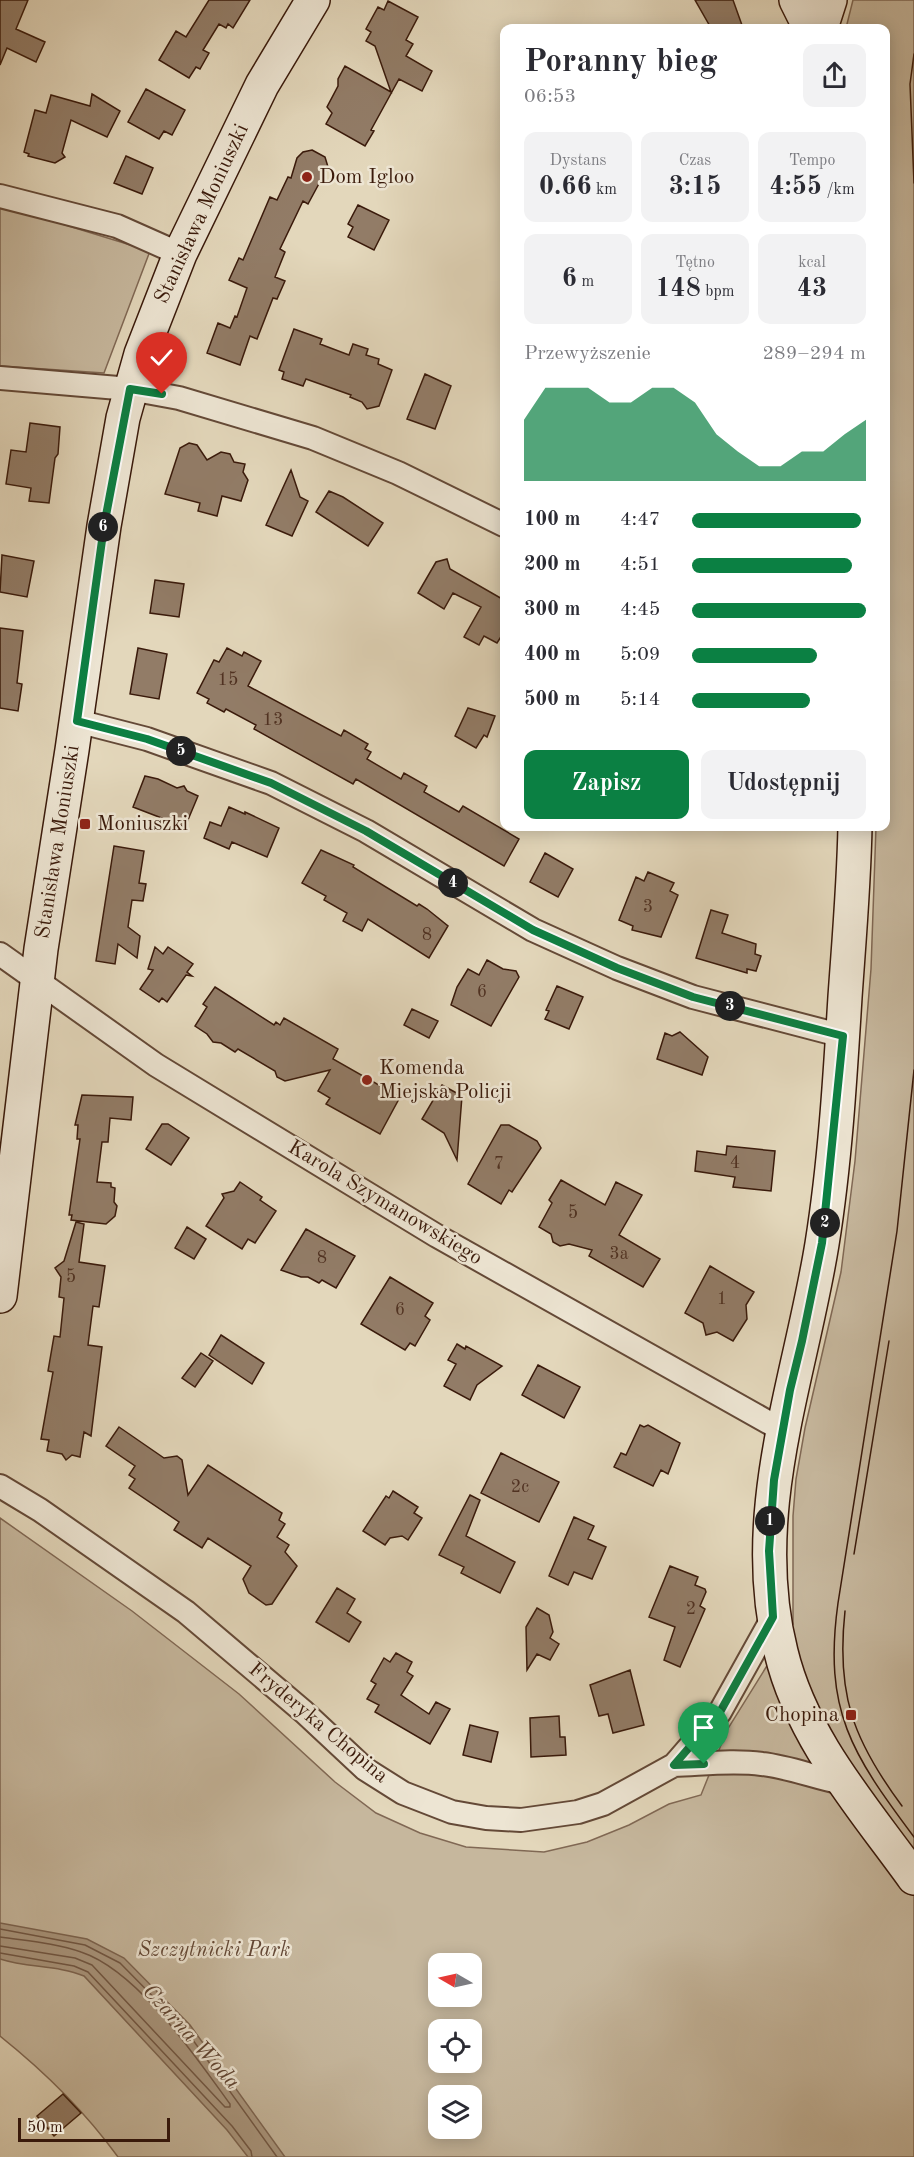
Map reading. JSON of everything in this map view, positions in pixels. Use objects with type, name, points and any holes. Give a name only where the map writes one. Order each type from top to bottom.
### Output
[{"type":"street","name":"Stanisława Moniuszki","points":[[0,1296],[38,981],[104,526],[130,389],[141,354],[180,254],[262,85],[313,0]]},
{"type":"street","points":[[796,0],[808,24]]},
{"type":"street","points":[[822,24],[830,0]]},
{"type":"street","points":[[0,196],[117,226],[180,254]]},
{"type":"street","points":[[0,378],[130,389],[179,398],[313,438],[398,473],[500,523]]},
{"type":"street","points":[[77,721],[147,739],[271,783],[366,831],[533,930],[617,968],[693,997],[843,1036]]},
{"type":"street","points":[[855,831],[843,1036],[822,1243],[782,1430],[770,1518],[770,1584],[773,1617],[781,1655],[798,1703],[811,1730],[843,1783],[914,1878]]},
{"type":"street","name":"Karola Szymanowskiego","points":[[0,954],[156,1065],[437,1236],[782,1430]]},
{"type":"street","name":"Fryderyka Chopina","points":[[0,1486],[106,1555],[186,1612],[304,1712],[365,1769],[403,1793],[452,1812],[486,1818],[520,1820],[555,1817],[603,1804],[674,1765],[720,1712],[773,1617]]},
{"type":"street","name":"Fryderyka Chopina","points":[[674,1765],[760,1763],[843,1783]]},
{"type":"green space","name":"Szczytnicki Park","points":[[853,0],[914,0],[914,2157],[118,2157],[92,2123],[63,2092],[0,2036],[0,1518],[132,1611],[239,1694],[335,1782],[376,1813],[420,1833],[466,1847],[544,1852],[587,1842],[629,1825],[669,1804],[701,1795],[727,1730],[793,1624],[793,1516],[796,1479],[805,1428],[841,1272],[855,1161],[871,969],[876,831],[890,831],[890,24],[847,24]]},
{"type":"green space","points":[[0,205],[150,251],[104,373],[0,366]]},
{"type":"water","name":"Czarna Woda","points":[[0,1923],[87,1939],[124,1958],[190,2025],[285,2157],[248,2157],[227,2130],[84,1976],[74,1972],[0,1959]]},
{"type":"building","points":[[0,0],[28,0],[16,29],[45,42],[36,62],[7,48],[0,65]]},
{"type":"building","points":[[209,0],[250,0],[233,28],[228,24],[226,28],[219,24],[203,50],[209,53],[200,69],[196,67],[189,78],[159,60],[176,31],[186,37]]},
{"type":"building","points":[[695,0],[733,0],[742,24],[709,24]]},
{"type":"building","points":[[388,1],[418,17],[406,40],[413,44],[406,56],[432,71],[422,91],[399,79],[371,130],[374,131],[365,146],[326,124],[332,113],[327,107],[345,66],[391,92],[375,46],[366,41],[371,32],[366,29],[378,7],[384,10]]},
{"type":"building","points":[[146,89],[185,110],[172,135],[164,131],[159,139],[128,122]]},
{"type":"building","points":[[92,94],[120,111],[107,137],[71,120],[62,153],[65,157],[55,163],[28,156],[29,154],[24,152],[35,110],[46,113],[51,95],[90,106]]},
{"type":"building","points":[[312,150],[325,157],[328,167],[308,204],[303,201],[280,249],[285,252],[275,277],[285,281],[277,299],[273,298],[257,339],[250,336],[240,365],[207,353],[218,323],[230,328],[235,316],[237,317],[247,288],[229,280],[239,258],[243,260],[270,197],[277,200],[288,177],[291,178],[297,158],[303,152]]},
{"type":"building","points":[[126,156],[153,168],[142,194],[114,183]]},
{"type":"building","points":[[358,205],[389,220],[374,250],[348,237],[353,227],[348,224]]},
{"type":"building","points":[[294,329],[322,339],[320,344],[349,355],[353,344],[368,349],[366,355],[379,359],[378,364],[392,370],[379,406],[367,409],[362,402],[350,397],[351,395],[306,379],[303,386],[282,379],[284,372],[279,370]]},
{"type":"building","points":[[425,374],[451,386],[435,429],[407,419]]},
{"type":"building","points":[[30,423],[60,427],[58,454],[55,458],[49,503],[29,501],[31,488],[6,484],[11,450],[26,452]]},
{"type":"building","points":[[189,443],[197,445],[207,460],[221,452],[230,454],[234,462],[245,464],[243,472],[248,480],[241,501],[222,496],[217,516],[198,511],[200,503],[165,494],[180,448]]},
{"type":"building","points":[[291,470],[300,497],[308,501],[292,536],[266,525]]},
{"type":"building","points":[[329,491],[343,497],[383,523],[368,546],[316,512]]},
{"type":"building","points":[[2,555],[34,561],[27,597],[0,592]]},
{"type":"building","points":[[447,559],[450,569],[500,598],[500,638],[497,643],[484,636],[479,645],[464,637],[481,607],[453,593],[444,609],[418,593],[436,562]]},
{"type":"building","points":[[155,580],[184,584],[179,617],[150,613]]},
{"type":"building","points":[[0,628],[23,631],[17,683],[22,684],[18,711],[0,708]]},
{"type":"building","points":[[138,648],[167,654],[159,699],[130,694]]},
{"type":"building","points":[[227,648],[242,656],[244,652],[261,661],[248,686],[341,736],[344,730],[368,744],[365,749],[371,752],[367,759],[401,779],[404,773],[427,786],[424,792],[459,812],[463,806],[500,828],[500,831],[505,831],[519,839],[504,866],[356,779],[353,784],[254,729],[256,725],[226,709],[224,712],[207,703],[209,699],[197,693],[214,660],[219,662]]},
{"type":"building","points":[[468,708],[495,716],[487,737],[484,735],[476,748],[455,736]]},
{"type":"building","points":[[145,776],[177,788],[184,786],[187,791],[198,796],[185,827],[133,807]]},
{"type":"building","points":[[229,807],[279,828],[267,857],[232,842],[229,849],[204,838],[210,822],[221,826]]},
{"type":"building","points":[[114,846],[144,851],[139,883],[146,884],[143,901],[132,900],[128,927],[140,936],[137,958],[118,944],[115,964],[96,961]]},
{"type":"building","points":[[321,850],[354,865],[353,867],[417,906],[419,904],[427,909],[448,926],[429,958],[368,919],[362,931],[343,921],[347,913],[324,900],[326,896],[302,883]]},
{"type":"building","points":[[545,853],[573,869],[558,897],[530,882]]},
{"type":"building","points":[[648,872],[674,883],[670,891],[678,895],[661,937],[632,930],[633,926],[619,920],[636,877],[644,881]]},
{"type":"building","points":[[711,910],[728,915],[722,933],[756,944],[755,954],[761,956],[756,971],[747,969],[747,973],[696,958]]},
{"type":"building","points":[[155,947],[163,954],[168,947],[193,964],[187,972],[192,976],[186,975],[167,1002],[162,998],[159,1002],[140,989],[153,970],[148,969]]},
{"type":"building","points":[[487,960],[503,969],[516,971],[519,977],[491,1026],[451,1005],[457,987],[468,969],[479,975]]},
{"type":"building","points":[[557,986],[583,997],[569,1029],[545,1019],[549,1011],[546,1010]]},
{"type":"building","points":[[215,987],[274,1025],[276,1022],[280,1025],[284,1018],[338,1049],[333,1059],[400,1097],[380,1134],[326,1104],[330,1098],[318,1091],[330,1070],[285,1081],[277,1077],[275,1071],[238,1049],[235,1052],[221,1043],[213,1042],[207,1034],[195,1026],[207,1007],[203,1004]]},
{"type":"building","points":[[412,1009],[438,1021],[429,1038],[404,1025]]},
{"type":"building","points":[[680,1032],[708,1057],[702,1075],[657,1059],[665,1033],[672,1036]]},
{"type":"building","points":[[442,1085],[462,1096],[457,1160],[444,1133],[422,1119]]},
{"type":"building","points":[[82,1095],[133,1097],[131,1120],[110,1118],[108,1142],[102,1142],[97,1182],[111,1183],[111,1187],[115,1188],[114,1202],[117,1206],[115,1216],[106,1224],[71,1220],[72,1215],[69,1215],[80,1139],[77,1139],[78,1125],[75,1125]]},
{"type":"building","points":[[162,1124],[168,1124],[189,1138],[171,1165],[146,1149]]},
{"type":"building","points":[[501,1125],[509,1125],[537,1141],[541,1148],[512,1192],[509,1190],[501,1204],[468,1184]]},
{"type":"building","points":[[727,1146],[775,1151],[771,1191],[733,1187],[735,1177],[695,1171],[697,1151],[726,1155]]},
{"type":"building","points":[[561,1180],[605,1205],[616,1182],[642,1195],[619,1235],[660,1259],[643,1287],[589,1256],[592,1250],[569,1244],[560,1246],[553,1242],[551,1234],[539,1227],[552,1203],[549,1200]]},
{"type":"building","points":[[240,1182],[262,1197],[260,1200],[276,1211],[255,1243],[248,1239],[242,1249],[206,1226],[224,1198],[222,1194],[234,1191]]},
{"type":"building","points":[[76,1222],[84,1224],[79,1262],[105,1266],[99,1307],[93,1306],[88,1345],[102,1347],[91,1436],[84,1432],[80,1457],[72,1455],[66,1460],[62,1454],[47,1451],[49,1440],[41,1439],[53,1372],[48,1371],[54,1336],[60,1337],[64,1298],[59,1297],[61,1277],[55,1268],[64,1261]]},
{"type":"building","points":[[187,1227],[206,1239],[194,1259],[175,1248]]},
{"type":"building","points":[[306,1229],[355,1256],[336,1288],[322,1280],[319,1283],[308,1277],[281,1270]]},
{"type":"building","points":[[710,1266],[754,1292],[746,1305],[747,1319],[733,1341],[717,1332],[706,1335],[703,1323],[685,1313]]},
{"type":"building","points":[[390,1277],[433,1303],[425,1316],[430,1320],[415,1346],[410,1343],[405,1350],[361,1324]]},
{"type":"building","points":[[221,1335],[264,1363],[252,1384],[209,1355]]},
{"type":"building","points":[[457,1344],[465,1349],[466,1346],[502,1366],[477,1385],[470,1400],[444,1386],[456,1364],[448,1360]]},
{"type":"building","points":[[201,1353],[213,1361],[195,1387],[182,1378]]},
{"type":"building","points":[[538,1365],[580,1387],[564,1418],[522,1395]]},
{"type":"building","points":[[640,1425],[644,1427],[648,1425],[680,1443],[668,1474],[661,1470],[653,1486],[614,1467],[621,1453],[626,1455]]},
{"type":"building","points":[[119,1427],[164,1458],[177,1456],[182,1460],[188,1495],[208,1465],[282,1513],[279,1520],[285,1524],[277,1537],[289,1545],[285,1552],[297,1566],[272,1604],[266,1605],[249,1593],[243,1579],[251,1566],[208,1538],[202,1548],[174,1530],[179,1522],[129,1488],[135,1479],[129,1475],[135,1466],[106,1446]]},
{"type":"building","points":[[501,1453],[559,1482],[539,1522],[481,1493]]},
{"type":"building","points":[[393,1491],[418,1507],[414,1513],[422,1518],[408,1540],[402,1536],[390,1538],[385,1545],[363,1531],[386,1496],[389,1498]]},
{"type":"building","points":[[470,1495],[480,1500],[466,1536],[515,1562],[500,1593],[461,1573],[464,1567],[439,1555]]},
{"type":"building","points":[[574,1517],[594,1526],[588,1539],[606,1547],[592,1579],[574,1572],[568,1585],[549,1576]]},
{"type":"building","points":[[670,1566],[698,1577],[695,1585],[705,1589],[706,1592],[700,1606],[705,1609],[680,1667],[664,1660],[675,1627],[649,1617]]},
{"type":"building","points":[[337,1588],[355,1599],[347,1613],[361,1622],[349,1642],[316,1622]]},
{"type":"building","points":[[537,1608],[549,1615],[553,1632],[550,1638],[559,1644],[550,1660],[537,1654],[527,1670],[526,1627]]},
{"type":"building","points":[[396,1653],[412,1662],[407,1672],[413,1676],[401,1695],[429,1714],[436,1702],[450,1709],[430,1744],[375,1712],[379,1705],[367,1699],[376,1684],[371,1681],[384,1658],[390,1662]]},
{"type":"building","points":[[630,1670],[644,1725],[613,1733],[608,1714],[599,1716],[590,1685]]},
{"type":"building","points":[[559,1716],[560,1737],[565,1737],[566,1755],[531,1757],[530,1718]]},
{"type":"building","points":[[470,1725],[498,1732],[491,1762],[463,1755]]},
{"type":"building","points":[[63,2094],[81,2113],[54,2136],[37,2116]]},
{"type":"tram line","points":[[914,54],[910,84],[914,183]]},
{"type":"tram line","points":[[914,1070],[897,1231],[838,1603],[834,1641],[839,1703],[847,1729],[874,1781],[914,1837]]},
{"type":"tram line","points":[[854,1554],[889,1341]]},
{"type":"tram line","points":[[845,1611],[843,1667],[852,1715],[871,1759],[902,1806]]},
{"type":"place","name":"Dom Igloo","points":[[307,177]]},
{"type":"place","name":"Moniuszki","points":[[85,824]]},
{"type":"place","name":"Komenda Miejska Policji","points":[[367,1080]]},
{"type":"place","name":"Chopina","points":[[851,1715]]},
{"type":"route","points":[[162,394],[130,389],[104,526],[77,721],[147,739],[271,783],[366,831],[533,930],[617,968],[693,997],[843,1036],[822,1243],[790,1390],[774,1480],[769,1551],[773,1617],[720,1712],[674,1765],[704,1764]]}]
